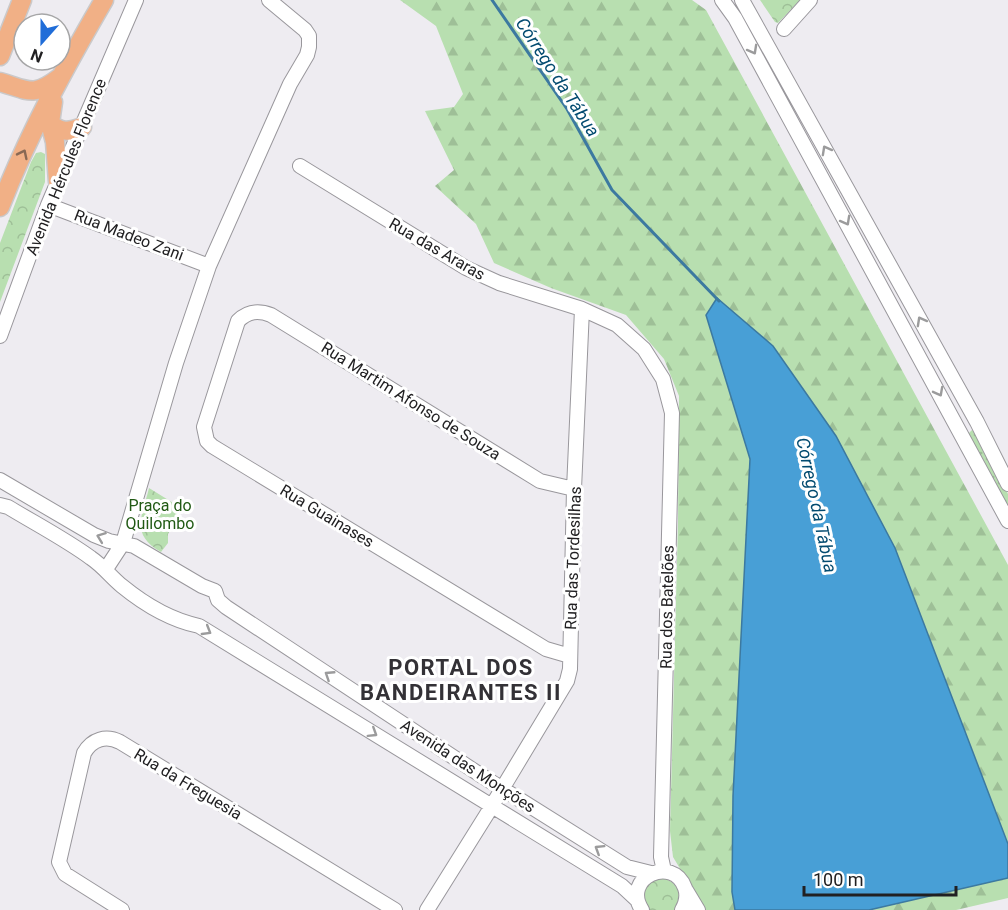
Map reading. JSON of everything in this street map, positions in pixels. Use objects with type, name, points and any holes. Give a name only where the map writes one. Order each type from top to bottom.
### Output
[{"type":"main road","points":[[0,56],[6,27],[22,0]]},
{"type":"main road","points":[[0,207],[60,77],[104,0]]},
{"type":"main road","points":[[0,82],[26,91],[38,91],[60,77]]},
{"type":"main road","points":[[58,182],[55,142],[50,123],[60,77]]},
{"type":"main road","points":[[50,123],[57,130],[69,132],[82,127]]},
{"type":"street","name":"Avenida Hércules Florence","points":[[0,336],[48,205],[136,0]]},
{"type":"street","points":[[106,569],[123,543],[176,363],[209,266],[290,84],[309,47],[309,36],[305,30],[269,0]]},
{"type":"street","points":[[722,0],[735,18],[1008,521]]},
{"type":"street","points":[[742,0],[1008,483]]},
{"type":"street","points":[[784,29],[810,0]]},
{"type":"street","name":"Rua das Araras","points":[[300,166],[466,268],[499,283],[582,309],[617,325],[644,349]]},
{"type":"street","name":"Rua Madeo Zani","points":[[48,205],[209,266]]},
{"type":"street","name":"Rua das Tordesilhas","points":[[427,910],[567,681],[570,669],[574,489],[582,309]]},
{"type":"street","name":"Rua Martim Afonso de Souza","points":[[250,313],[265,312],[271,315],[540,481],[574,489]]},
{"type":"street","name":"Rua Guainases","points":[[250,313],[238,321],[206,420],[205,434],[212,446],[546,649],[570,656]]},
{"type":"street","name":"Rua dos Batelões","points":[[644,349],[663,379],[672,413],[661,856],[658,872]]},
{"type":"street","points":[[959,429],[976,422]]},
{"type":"street","name":"Avenida das Monções","points":[[0,480],[94,535],[109,541],[134,546],[202,586],[215,591],[218,600],[226,608],[502,789],[627,867],[658,872]]},
{"type":"street","name":"Avenida das Monções","points":[[0,505],[8,507],[90,557],[106,569],[122,586],[153,608],[180,621],[199,626],[622,886],[639,905]]},
{"type":"street","name":"Rua da Freguesia","points":[[122,910],[64,874],[60,869],[59,855],[84,753],[93,742],[106,737],[120,742],[395,910]]},
{"type":"street","points":[[639,905],[637,893],[642,881],[658,872],[676,876],[681,880],[687,899],[698,910]]},
{"type":"street","points":[[682,910],[687,899]]},
{"type":"green space","points":[[400,0],[692,0],[706,10],[1008,565],[1008,844],[895,548],[706,315],[750,459],[732,892],[735,910],[705,910],[673,857],[670,831],[679,396],[664,359],[626,315],[551,288],[494,263],[476,224],[435,186],[454,170],[425,111],[454,107],[463,94],[436,26]]},
{"type":"green space","points":[[760,0],[800,0],[778,23]]},
{"type":"green space","points":[[36,153],[45,154],[45,182],[0,302],[0,243],[31,162]]},
{"type":"green space","points":[[972,430],[977,434],[1008,494],[1008,511],[967,435]]},
{"type":"green space","name":"Praça do Quilombo","points":[[149,488],[183,509],[168,534],[168,543],[161,552],[151,545],[142,531],[142,516]]},
{"type":"green space","points":[[661,878],[672,882],[678,890],[679,899],[675,910],[648,910],[643,893],[650,882]]},
{"type":"green space","points":[[1008,878],[1008,898],[956,910],[861,910]]},
{"type":"water","points":[[717,298],[773,346],[836,436],[895,548],[1008,844],[1008,878],[869,910],[735,910],[732,892],[733,796],[750,459],[706,315]]},
{"type":"waterway","name":"Córrego da Tábua","points":[[492,0],[567,109],[612,190],[719,301]]},
{"type":"district","name":"PORTAL DOS BANDEIRANTES II","points":[[461,680]]}]
